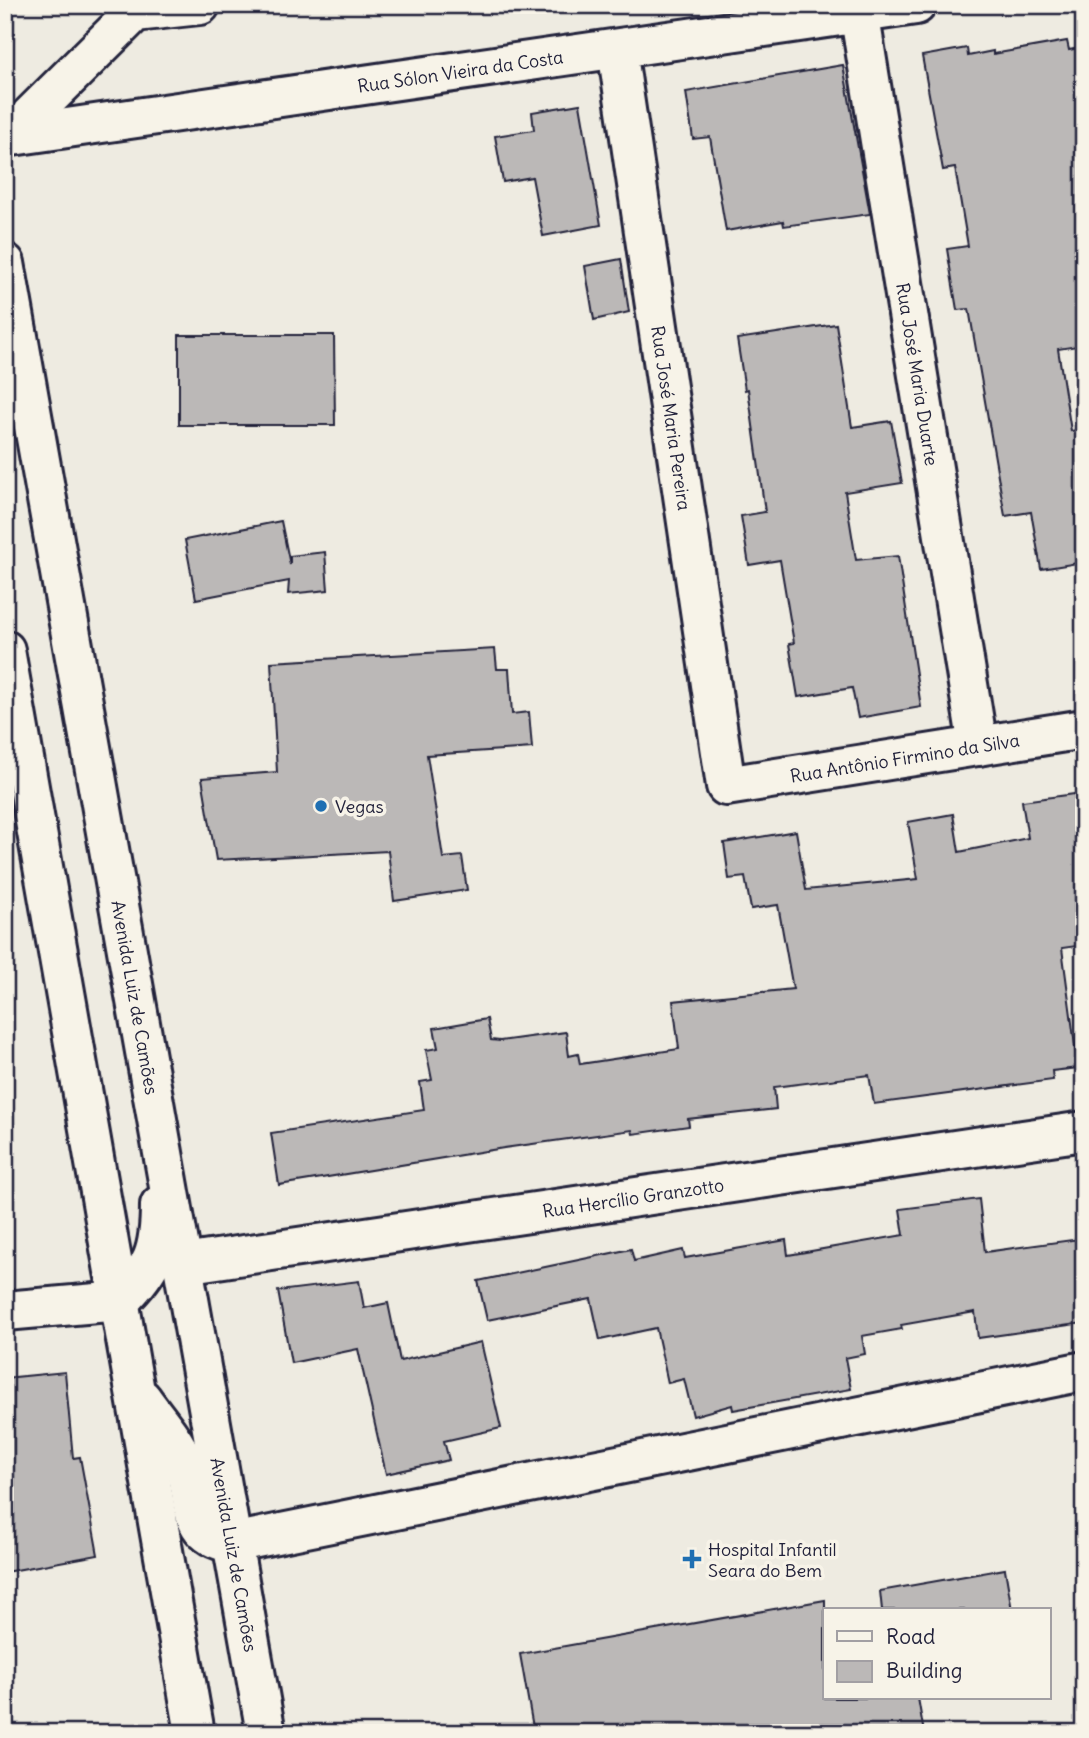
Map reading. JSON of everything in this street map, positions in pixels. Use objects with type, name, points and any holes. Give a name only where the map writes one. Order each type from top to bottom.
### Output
[{"type":"street","points":[[8,137],[135,9],[200,5]]},
{"type":"street","name":"Rua Sólon Vieira da Costa","points":[[8,137],[617,49],[859,9],[916,5]]},
{"type":"street","name":"Rua José Maria Duarte","points":[[859,9],[978,746]]},
{"type":"street","name":"Rua José Maria Pereira","points":[[617,49],[726,786]]},
{"type":"street","name":"Avenida Luiz de Camões","points":[[5,263],[266,1733]]},
{"type":"street","points":[[5,650],[195,1733]]},
{"type":"street","name":"Rua Antônio Firmino da Silva","points":[[726,786],[1084,729]]},
{"type":"street","points":[[5,1311],[120,1301],[147,1274],[157,1246],[160,1206],[135,1064],[120,913]]},
{"type":"street","name":"Rua Hercílio Granzotto","points":[[183,1264],[1084,1131]]},
{"type":"street","points":[[135,1389],[183,1458],[196,1517],[205,1533],[218,1541],[232,1543],[1084,1371]]},
{"type":"building","points":[[1067,41],[1069,50],[1084,47],[1084,345],[1058,349],[1071,431],[1084,429],[1084,562],[1041,569],[1031,512],[1005,516],[969,309],[957,310],[947,249],[968,246],[955,168],[943,170],[922,56],[967,48],[968,56],[993,51],[993,54]]},
{"type":"building","points":[[843,65],[870,214],[784,226],[783,221],[726,231],[710,137],[693,139],[686,92]]},
{"type":"building","points":[[580,104],[601,225],[543,236],[532,177],[503,182],[495,136],[534,130],[532,112]]},
{"type":"building","points":[[621,259],[629,312],[594,320],[585,266]]},
{"type":"building","points":[[836,324],[852,427],[891,421],[902,483],[845,492],[856,560],[898,556],[921,707],[858,718],[852,688],[798,697],[789,644],[794,643],[780,560],[749,565],[741,516],[765,512],[748,389],[745,390],[737,339]]},
{"type":"building","points":[[179,335],[334,335],[335,425],[179,425]]},
{"type":"building","points":[[281,521],[290,565],[290,556],[325,552],[328,590],[288,594],[289,581],[196,599],[185,540]]},
{"type":"building","points":[[495,649],[497,669],[509,669],[512,714],[529,712],[532,748],[427,755],[443,858],[462,856],[467,890],[394,901],[388,851],[216,860],[202,778],[277,772],[271,662]]},
{"type":"building","points":[[1081,793],[1084,812],[1084,945],[1062,948],[1078,1068],[1052,1071],[1053,1080],[874,1104],[869,1075],[774,1087],[776,1109],[688,1119],[689,1126],[633,1134],[632,1130],[504,1148],[279,1185],[271,1133],[424,1110],[420,1082],[432,1080],[426,1050],[438,1048],[434,1028],[487,1019],[491,1040],[500,1041],[566,1032],[569,1056],[578,1054],[580,1064],[679,1049],[673,1001],[793,989],[778,905],[751,909],[745,877],[729,879],[724,843],[796,831],[806,890],[918,879],[908,822],[953,814],[959,852],[1028,838],[1022,801]]},
{"type":"building","points":[[979,1199],[985,1252],[1079,1239],[1084,1269],[1084,1323],[978,1338],[975,1312],[901,1325],[902,1329],[862,1336],[865,1354],[845,1358],[851,1389],[733,1410],[732,1405],[693,1416],[684,1379],[668,1383],[656,1328],[600,1340],[591,1299],[487,1320],[478,1281],[631,1249],[634,1261],[683,1250],[685,1258],[786,1240],[788,1255],[904,1235],[900,1209]]},
{"type":"building","points":[[359,1281],[364,1308],[388,1303],[400,1361],[481,1342],[501,1428],[444,1441],[449,1460],[386,1474],[358,1349],[291,1363],[278,1291]]},
{"type":"building","points":[[65,1372],[73,1458],[80,1457],[98,1555],[5,1572],[5,1378]]},
{"type":"building","points":[[1005,1569],[1012,1608],[882,1608],[880,1591]]},
{"type":"building","points":[[825,1600],[823,1700],[918,1700],[924,1733],[534,1733],[520,1654]]},
{"type":"place","name":"Vegas","points":[[321,806]]},
{"type":"place","name":"Hospital Infantil Seara do Bem","points":[[692,1559]]}]
